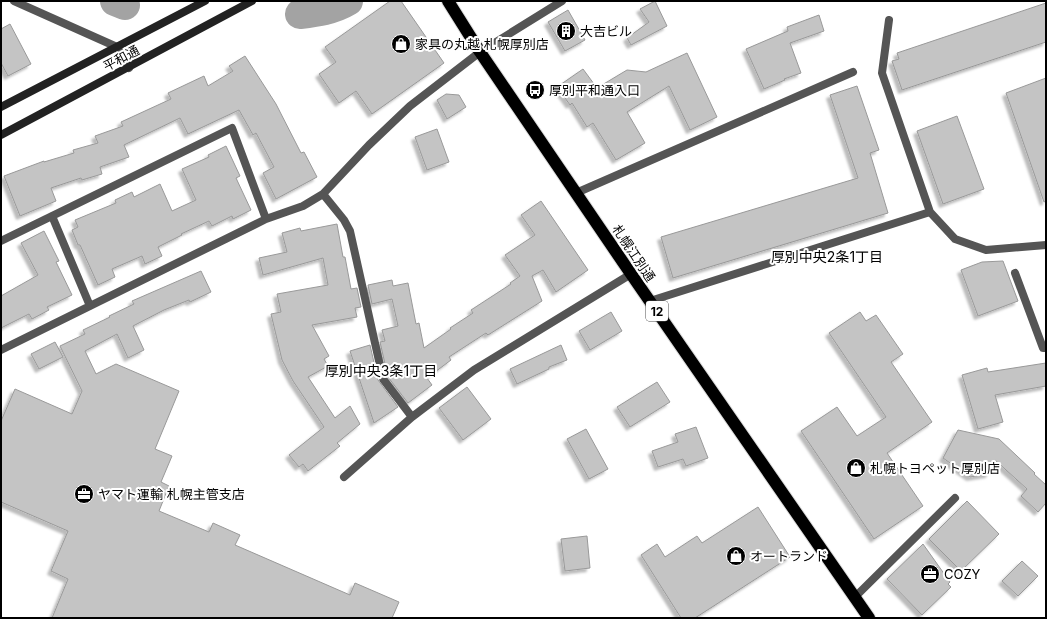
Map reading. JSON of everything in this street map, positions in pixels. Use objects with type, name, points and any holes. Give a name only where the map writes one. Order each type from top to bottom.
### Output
[{"type":"highway","name":"札幌江別通","points":[[448,1],[480,52],[650,302],[869,618]]},
{"type":"street","points":[[14,1],[117,47],[129,68]]},
{"type":"street","name":"平和通","points":[[1,107],[205,1]]},
{"type":"street","name":"平和通","points":[[1,136],[252,1]]},
{"type":"street","points":[[1,350],[266,219],[303,206],[323,194],[410,106],[480,52],[562,1]]},
{"type":"street","points":[[889,20],[882,72],[930,212],[955,239],[986,250],[1046,245]]},
{"type":"street","points":[[576,193],[853,72]]},
{"type":"street","points":[[1,241],[232,128],[266,219]]},
{"type":"street","points":[[323,194],[344,220],[350,231],[383,379],[412,417]]},
{"type":"street","points":[[650,302],[930,212]]},
{"type":"street","points":[[52,216],[90,306]]},
{"type":"street","points":[[1016,273],[1043,348],[1046,348]]},
{"type":"street","points":[[344,477],[412,417],[474,370],[631,274]]},
{"type":"street","points":[[855,597],[955,498]]},
{"type":"building","points":[[390,1],[401,1],[444,63],[372,114],[356,91],[339,103],[319,74],[336,62],[325,47]]},
{"type":"building","points":[[655,1],[667,26],[631,45],[627,38],[649,22],[640,9]]},
{"type":"building","points":[[1046,3],[1046,42],[902,90],[892,61],[899,59],[897,53]]},
{"type":"building","name":"大吉ビル","points":[[568,10],[585,40],[565,51],[548,22]]},
{"type":"building","points":[[819,15],[824,31],[790,43],[801,73],[784,79],[785,80],[764,89],[746,49],[788,31],[787,27]]},
{"type":"building","points":[[10,24],[31,64],[8,76],[1,63],[1,29]]},
{"type":"building","points":[[687,53],[717,117],[690,130],[669,86],[627,112],[645,143],[616,160],[593,123],[587,127],[572,103],[570,105],[557,87],[583,69],[597,88],[627,70],[646,72]]},
{"type":"building","points":[[245,56],[276,104],[301,153],[304,152],[317,177],[276,199],[263,173],[274,167],[256,133],[253,135],[239,110],[188,134],[180,118],[124,145],[129,157],[100,167],[102,174],[82,180],[81,178],[51,188],[56,201],[20,216],[4,176],[44,161],[74,153],[73,150],[98,143],[95,136],[123,126],[121,122],[171,99],[168,93],[204,76],[208,86],[233,71],[229,66]]},
{"type":"building","points":[[1046,78],[1046,201],[1044,202],[1006,93]]},
{"type":"building","points":[[857,86],[879,150],[870,153],[888,213],[673,278],[661,237],[858,178],[830,95]]},
{"type":"building","points":[[446,94],[459,95],[466,107],[447,119],[437,100]]},
{"type":"building","points":[[957,116],[984,189],[943,204],[917,131]]},
{"type":"building","points":[[437,129],[449,162],[427,170],[415,137]]},
{"type":"building","points":[[226,146],[240,176],[236,178],[251,210],[233,219],[232,216],[212,226],[209,221],[181,234],[182,235],[158,247],[162,256],[145,264],[142,256],[112,269],[115,277],[98,285],[72,230],[78,227],[75,220],[116,203],[115,200],[132,192],[134,197],[160,184],[172,211],[196,200],[182,169],[209,157],[208,155]]},
{"type":"building","points":[[541,201],[588,270],[556,292],[543,270],[532,276],[542,301],[488,335],[486,333],[449,357],[451,360],[427,378],[432,385],[408,403],[388,377],[380,342],[385,341],[382,330],[398,326],[392,299],[372,304],[368,285],[392,280],[393,286],[408,283],[416,324],[419,323],[424,348],[473,313],[471,310],[511,284],[510,283],[520,276],[505,255],[535,235],[521,215]]},
{"type":"building","points":[[337,224],[351,289],[357,288],[361,307],[355,308],[357,317],[312,325],[329,356],[324,359],[328,366],[308,377],[335,418],[350,406],[360,424],[337,443],[340,446],[308,471],[303,464],[299,467],[289,455],[324,427],[293,381],[282,360],[271,314],[281,312],[277,294],[328,285],[323,258],[263,275],[259,258],[287,252],[282,233],[300,228],[301,231]]},
{"type":"building","points":[[44,231],[59,261],[56,262],[72,295],[47,307],[49,310],[32,319],[29,314],[1,328],[1,296],[38,275],[21,243]]},
{"type":"building","points":[[1003,261],[1018,301],[978,316],[961,270],[982,262]]},
{"type":"building","name":"ヤマト運輸 札幌主管支店","points":[[201,271],[211,292],[190,302],[189,300],[164,310],[133,326],[144,350],[128,358],[117,334],[85,351],[96,374],[116,364],[179,391],[155,449],[172,456],[161,482],[169,486],[159,511],[209,532],[213,523],[240,535],[235,545],[350,595],[355,583],[399,602],[392,618],[52,618],[68,579],[51,571],[68,531],[1,502],[1,421],[15,389],[72,414],[82,391],[60,346],[85,334],[83,330],[134,304],[132,301]]},
{"type":"building","points":[[611,312],[622,331],[590,350],[579,331]]},
{"type":"building","points":[[860,312],[866,321],[876,315],[903,354],[891,362],[932,422],[887,453],[923,506],[874,539],[801,431],[837,407],[857,436],[886,417],[829,333]]},
{"type":"building","points":[[55,342],[63,357],[39,369],[31,354]]},
{"type":"building","points":[[370,345],[378,380],[398,407],[374,423],[350,351]]},
{"type":"building","points":[[561,345],[567,360],[549,367],[549,369],[517,384],[510,369]]},
{"type":"building","points":[[1046,363],[1046,386],[995,395],[1003,422],[978,429],[962,375],[987,368],[988,372]]},
{"type":"building","points":[[657,382],[670,402],[630,427],[617,407]]},
{"type":"building","points":[[467,387],[491,419],[463,440],[439,408]]},
{"type":"building","points":[[696,427],[708,458],[686,466],[683,459],[658,467],[652,451],[678,442],[675,434]]},
{"type":"building","points":[[586,429],[608,469],[589,479],[567,439]]},
{"type":"building","points":[[958,430],[999,439],[1035,473],[1034,474],[1046,485],[1046,503],[1038,512],[1021,496],[1027,489],[995,460],[989,474],[970,477],[943,458]]},
{"type":"building","points":[[967,501],[999,534],[961,571],[929,539]]},
{"type":"building","points":[[758,507],[790,557],[695,618],[681,618],[641,555],[657,544],[665,557],[697,536],[702,543]]},
{"type":"building","points":[[587,536],[590,568],[565,571],[561,539]]},
{"type":"building","points":[[923,544],[950,582],[948,584],[951,587],[922,615],[887,579]]},
{"type":"building","points":[[1022,561],[1038,576],[1018,596],[1002,581]]},
{"type":"waterway","points":[[115,1],[125,5]]},
{"type":"waterway","points":[[300,14],[331,9],[348,1]]},
{"type":"place","name":"大吉ビル","points":[[566,31]]},
{"type":"place","name":"家具の丸越 札幌厚別店","points":[[401,44]]},
{"type":"place","name":"厚別平和通入口","points":[[535,90]]},
{"type":"place","name":"札幌トヨペット厚別店","points":[[856,468]]},
{"type":"place","name":"ヤマト運輸 札幌主管支店","points":[[84,494]]},
{"type":"place","name":"オートランド","points":[[736,556]]},
{"type":"place","name":"COZY","points":[[930,574]]},
{"type":"district","name":"厚別中央2条1丁目","points":[[827,256]]},
{"type":"district","name":"厚別中央3条1丁目","points":[[381,370]]}]
